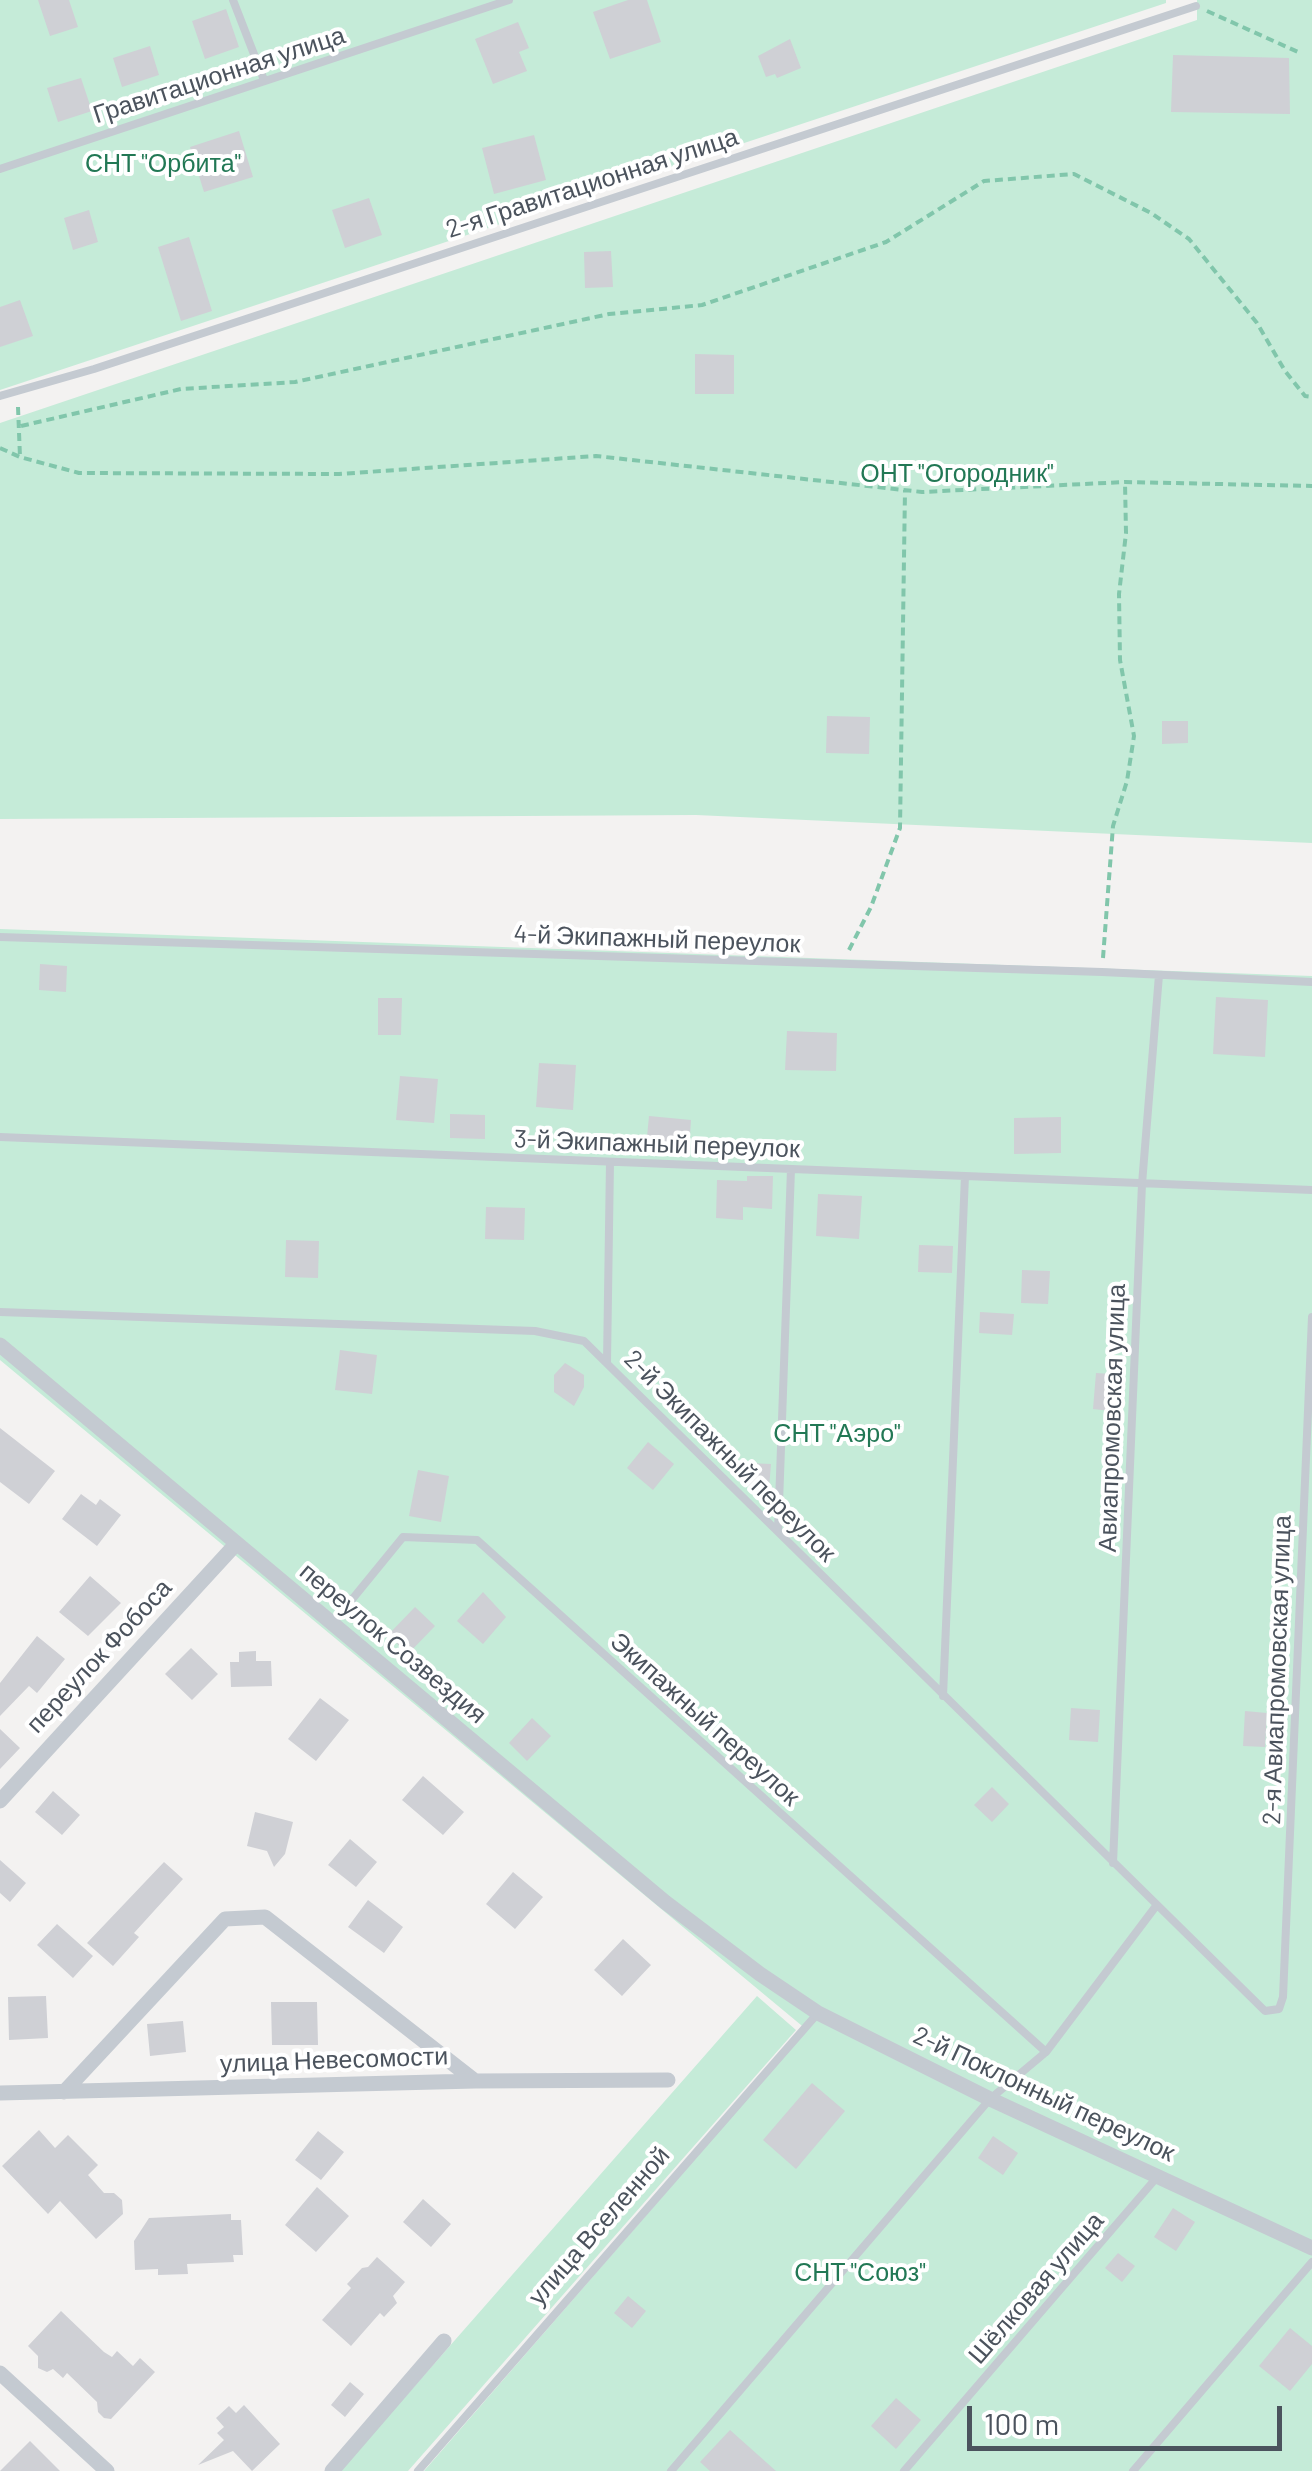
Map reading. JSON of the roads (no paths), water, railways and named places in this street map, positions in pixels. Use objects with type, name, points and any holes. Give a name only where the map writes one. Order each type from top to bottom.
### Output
[{"type":"street","name":"переулок Созвездия","points":[[0,1345],[664,1902],[760,1974]]},
{"type":"street","name":"переулок Фобоса","points":[[0,1801],[236,1544]]},
{"type":"street","points":[[64,2092],[226,1918],[265,1917],[475,2081]]},
{"type":"street","name":"2-й Поклонный переулок","points":[[760,1974],[818,2013],[1312,2248]]},
{"type":"street","name":"улица Невесомости","points":[[0,2093],[668,2080]]},
{"type":"street","points":[[332,2471],[444,2342]]},
{"type":"street","points":[[0,2373],[107,2471]]},
{"type":"lane","points":[[233,0],[264,80]]},
{"type":"lane","name":"Гравитационная улица","points":[[0,169],[509,0]]},
{"type":"lane","name":"2-я Гравитационная улица","points":[[0,396],[94,369],[1196,6]]},
{"type":"lane","name":"4-й Экипажный переулок","points":[[0,937],[1312,982]]},
{"type":"lane","name":"Авиапромовская улица","points":[[1113,1864],[1142,1184],[1159,975]]},
{"type":"lane","name":"3-й Экипажный переулок","points":[[0,1136],[1312,1190]]},
{"type":"lane","points":[[607,1362],[610,1162]]},
{"type":"lane","points":[[778,1532],[790,1169]]},
{"type":"lane","points":[[943,1696],[966,1176]]},
{"type":"lane","name":"2-й Экипажный переулок","points":[[0,1312],[535,1331],[584,1341],[1265,2011]]},
{"type":"lane","name":"2-я Авиапромовская улица","points":[[1265,2011],[1280,2009],[1284,1997],[1312,1316]]},
{"type":"lane","name":"Экипажный переулок","points":[[332,1624],[403,1537],[477,1540],[1046,2052]]},
{"type":"lane","points":[[671,2471],[990,2098],[1046,2052],[1156,1906]]},
{"type":"lane","name":"улица Вселенной","points":[[418,2471],[818,2013]]},
{"type":"lane","name":"Шёлковая улица","points":[[904,2471],[1158,2176]]},
{"type":"lane","points":[[1133,2471],[1312,2262]]},
{"type":"park label","name":"СНТ \"Орбита\"","points":[[163,164]]},
{"type":"park label","name":"ОНТ \"Огородник\"","points":[[957,474]]},
{"type":"park label","name":"СНТ \"Аэро\"","points":[[837,1434]]},
{"type":"park label","name":"СНТ \"Союз\"","points":[[860,2273]]}]
